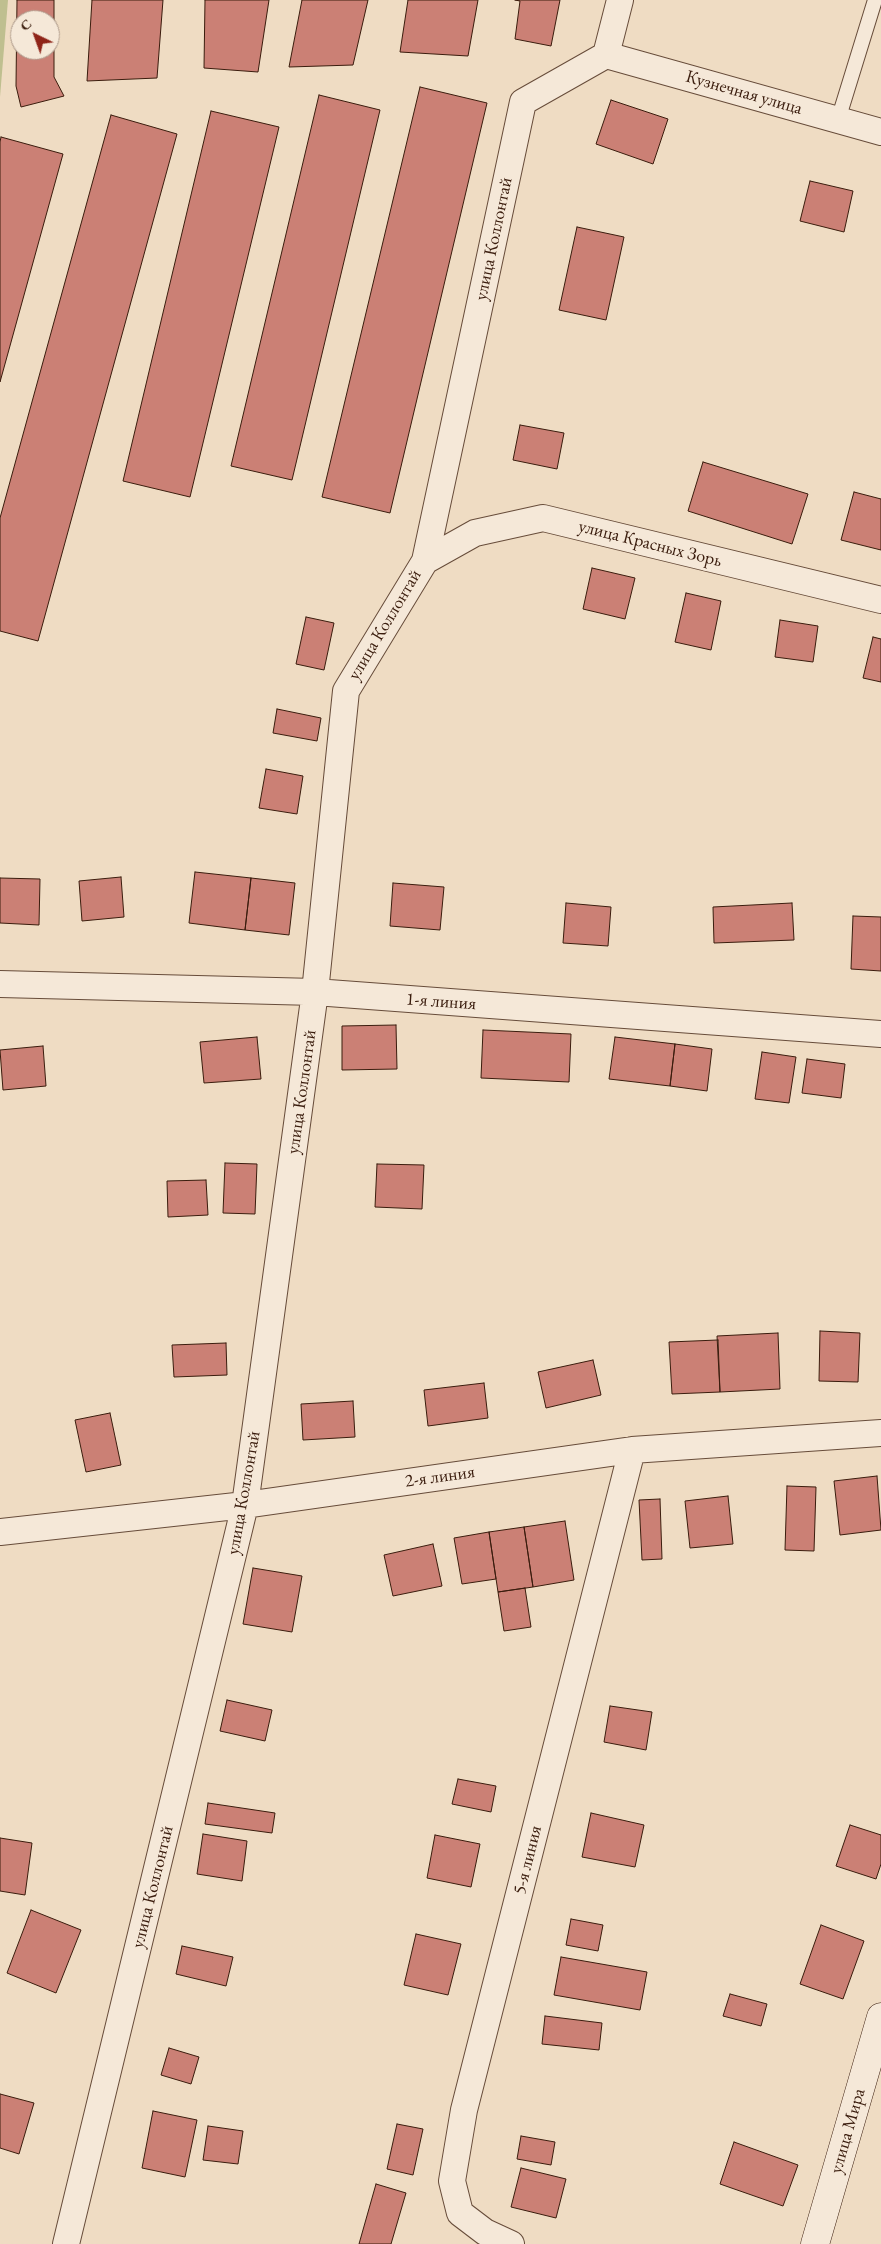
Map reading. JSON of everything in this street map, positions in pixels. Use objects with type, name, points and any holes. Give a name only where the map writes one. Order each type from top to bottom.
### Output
[{"type":"main road","name":"улица Мира","points":[[815,2244],[881,2017]]},
{"type":"street","points":[[606,55],[622,0]]},
{"type":"street","name":"Кузнечная улица","points":[[606,55],[881,132]]},
{"type":"street","name":"улица Коллонтай","points":[[66,2244],[245,1505],[315,992],[346,690],[424,561],[523,102],[606,55]]},
{"type":"street","name":"улица Красных Зорь","points":[[424,561],[475,533],[543,518],[881,600]]},
{"type":"street","name":"1-я линия","points":[[0,984],[315,992],[881,1034]]},
{"type":"street","name":"2-я линия","points":[[0,1532],[245,1505],[632,1450],[881,1433]]},
{"type":"street","name":"5-я линия","points":[[511,2244],[485,2232],[460,2213],[452,2181],[466,2101],[632,1450]]},
{"type":"lane","points":[[838,120],[875,0]]},
{"type":"green space","points":[[0,0],[8,0],[0,97]]},
{"type":"building","points":[[17,0],[54,0],[54,10],[17,10]]},
{"type":"building","points":[[92,0],[163,0],[157,78],[87,81]]},
{"type":"building","points":[[205,0],[269,0],[258,72],[204,68]]},
{"type":"building","points":[[302,0],[368,0],[353,65],[289,67]]},
{"type":"building","points":[[408,0],[478,0],[468,56],[400,52]]},
{"type":"building","points":[[515,0],[560,0],[551,46],[515,39],[520,1]]},
{"type":"building","points":[[16,60],[54,60],[54,77],[64,96],[21,107],[16,86]]},
{"type":"building","points":[[420,87],[487,103],[390,513],[322,497]]},
{"type":"building","points":[[319,95],[380,110],[292,480],[231,466]]},
{"type":"building","points":[[611,100],[668,119],[653,164],[596,144]]},
{"type":"building","points":[[211,111],[279,127],[190,497],[123,481]]},
{"type":"building","points":[[111,115],[177,134],[38,641],[0,631],[0,518]]},
{"type":"building","points":[[1,137],[63,154],[0,382],[0,142]]},
{"type":"building","points":[[810,181],[853,191],[844,232],[800,221]]},
{"type":"building","points":[[577,227],[624,237],[606,320],[559,310]]},
{"type":"building","points":[[520,425],[564,433],[557,469],[513,460]]},
{"type":"building","points":[[703,462],[808,494],[792,544],[688,511]]},
{"type":"building","points":[[854,492],[881,499],[881,550],[841,540]]},
{"type":"building","points":[[592,568],[635,578],[625,619],[583,609]]},
{"type":"building","points":[[686,593],[721,601],[711,650],[675,642]]},
{"type":"building","points":[[306,617],[334,623],[324,670],[296,664]]},
{"type":"building","points":[[780,620],[818,626],[813,662],[775,657]]},
{"type":"building","points":[[873,637],[881,639],[881,682],[863,678]]},
{"type":"building","points":[[277,709],[321,718],[317,741],[273,733]]},
{"type":"building","points":[[266,769],[303,776],[297,814],[259,808]]},
{"type":"building","points":[[195,872],[251,878],[245,930],[189,923]]},
{"type":"building","points":[[121,877],[124,917],[82,921],[79,881]]},
{"type":"building","points":[[0,878],[40,879],[39,925],[0,923]]},
{"type":"building","points":[[251,878],[295,883],[289,935],[245,930]]},
{"type":"building","points":[[393,883],[444,887],[440,930],[390,926]]},
{"type":"building","points":[[566,903],[611,907],[608,946],[563,943]]},
{"type":"building","points":[[792,903],[794,940],[714,943],[713,907]]},
{"type":"building","points":[[853,916],[881,917],[881,971],[851,969]]},
{"type":"building","points":[[396,1025],[397,1069],[342,1070],[342,1026]]},
{"type":"building","points":[[483,1030],[571,1034],[569,1082],[481,1078]]},
{"type":"building","points":[[257,1037],[261,1079],[204,1083],[200,1042]]},
{"type":"building","points":[[615,1037],[675,1044],[670,1086],[609,1079]]},
{"type":"building","points":[[675,1044],[712,1049],[707,1091],[670,1086]]},
{"type":"building","points":[[43,1046],[46,1086],[3,1090],[0,1050]]},
{"type":"building","points":[[762,1052],[796,1057],[789,1103],[755,1099]]},
{"type":"building","points":[[807,1059],[845,1064],[841,1098],[802,1093]]},
{"type":"building","points":[[225,1163],[257,1164],[255,1214],[223,1213]]},
{"type":"building","points":[[377,1164],[424,1165],[422,1209],[375,1207]]},
{"type":"building","points":[[206,1180],[208,1215],[168,1217],[167,1181]]},
{"type":"building","points":[[820,1331],[860,1333],[858,1382],[819,1381]]},
{"type":"building","points":[[778,1333],[780,1389],[720,1392],[717,1336]]},
{"type":"building","points":[[718,1340],[720,1392],[672,1394],[669,1342]]},
{"type":"building","points":[[226,1343],[227,1375],[174,1377],[172,1345]]},
{"type":"building","points":[[593,1360],[601,1395],[546,1408],[538,1372]]},
{"type":"building","points":[[484,1383],[488,1418],[428,1426],[424,1390]]},
{"type":"building","points":[[353,1401],[355,1437],[303,1440],[301,1404]]},
{"type":"building","points":[[110,1413],[121,1465],[86,1472],[75,1420]]},
{"type":"building","points":[[877,1476],[881,1530],[840,1535],[834,1481]]},
{"type":"building","points":[[787,1486],[816,1487],[814,1551],[785,1550]]},
{"type":"building","points":[[728,1496],[733,1544],[690,1548],[685,1501]]},
{"type":"building","points":[[660,1499],[662,1559],[642,1560],[639,1500]]},
{"type":"building","points":[[565,1521],[574,1580],[533,1587],[524,1527]]},
{"type":"building","points":[[524,1527],[533,1587],[498,1592],[489,1532]]},
{"type":"building","points":[[489,1532],[496,1579],[462,1584],[454,1538]]},
{"type":"building","points":[[433,1544],[442,1586],[393,1596],[384,1555]]},
{"type":"building","points":[[253,1568],[302,1576],[292,1632],[243,1624]]},
{"type":"building","points":[[525,1588],[531,1627],[504,1631],[498,1592]]},
{"type":"building","points":[[227,1700],[272,1710],[265,1741],[220,1731]]},
{"type":"building","points":[[610,1706],[652,1712],[646,1750],[604,1742]]},
{"type":"building","points":[[458,1779],[496,1786],[491,1812],[452,1804]]},
{"type":"building","points":[[208,1803],[275,1813],[272,1833],[205,1824]]},
{"type":"building","points":[[591,1813],[644,1825],[635,1867],[582,1857]]},
{"type":"building","points":[[850,1825],[881,1835],[881,1864],[876,1879],[836,1866]]},
{"type":"building","points":[[203,1834],[247,1841],[242,1881],[197,1874]]},
{"type":"building","points":[[435,1835],[480,1844],[471,1887],[427,1878]]},
{"type":"building","points":[[0,1838],[32,1843],[25,1895],[0,1891]]},
{"type":"building","points":[[31,1910],[81,1930],[56,1993],[7,1973]]},
{"type":"building","points":[[571,1919],[603,1925],[598,1951],[566,1945]]},
{"type":"building","points":[[821,1925],[864,1941],[843,1999],[800,1984]]},
{"type":"building","points":[[416,1934],[461,1944],[448,1995],[404,1985]]},
{"type":"building","points":[[182,1946],[233,1957],[226,1986],[176,1974]]},
{"type":"building","points":[[561,1957],[647,1972],[640,2010],[554,1995]]},
{"type":"building","points":[[730,1994],[767,2004],[761,2026],[723,2016]]},
{"type":"building","points":[[545,2016],[602,2023],[599,2050],[542,2044]]},
{"type":"building","points":[[169,2048],[199,2057],[191,2084],[161,2075]]},
{"type":"building","points":[[0,2094],[34,2103],[19,2154],[0,2148]]},
{"type":"building","points":[[153,2111],[197,2120],[185,2177],[142,2168]]},
{"type":"building","points":[[397,2124],[423,2129],[413,2175],[387,2169]]},
{"type":"building","points":[[208,2126],[243,2131],[238,2164],[203,2160]]},
{"type":"building","points":[[521,2136],[555,2142],[551,2165],[517,2159]]},
{"type":"building","points":[[734,2142],[798,2165],[783,2206],[720,2184]]},
{"type":"building","points":[[521,2168],[566,2179],[556,2218],[511,2207]]},
{"type":"building","points":[[376,2184],[406,2193],[391,2244],[359,2244]]}]
